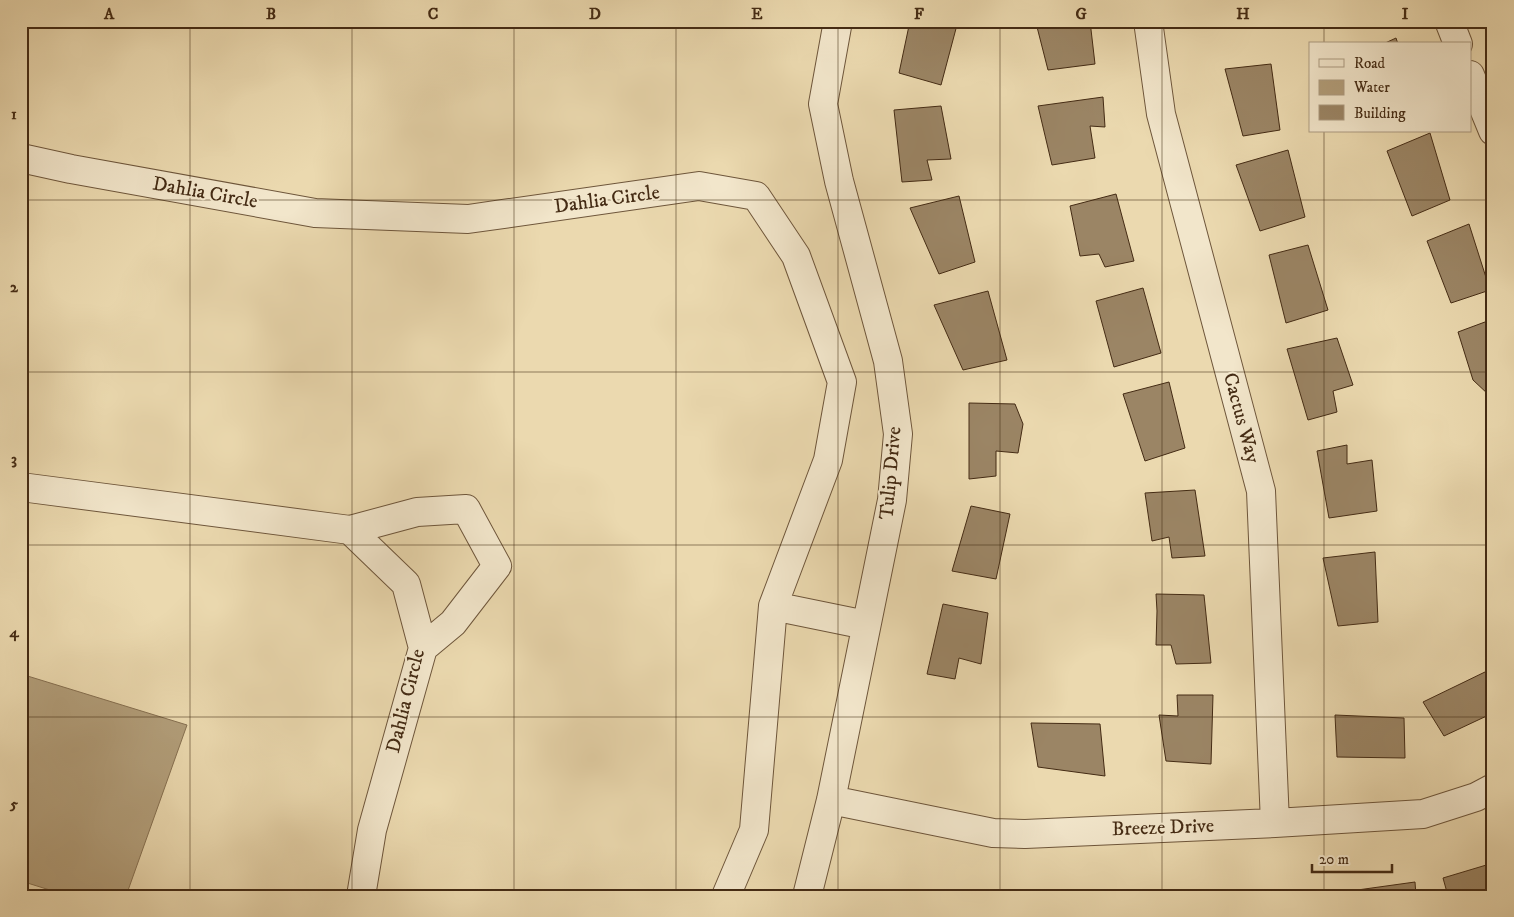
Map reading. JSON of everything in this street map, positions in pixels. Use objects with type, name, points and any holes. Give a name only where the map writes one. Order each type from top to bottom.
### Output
[{"type":"street","name":"Tulip Drive","points":[[807,896],[831,800],[892,500],[898,434],[888,361],[839,181],[823,104],[838,21]]},
{"type":"street","name":"Cactus Way","points":[[1148,21],[1161,114],[1261,491],[1276,823]]},
{"type":"street","points":[[1448,21],[1457,42]]},
{"type":"street","points":[[1472,80],[1493,132]]},
{"type":"street","name":"Dahlia Circle","points":[[21,158],[71,170],[325,213],[468,219],[699,186],[756,196],[796,256],[842,382],[828,460],[773,606],[754,830],[726,896]]},
{"type":"street","points":[[21,488],[350,530],[417,512],[466,509],[497,566],[453,623],[422,648]]},
{"type":"street","name":"Dahlia Circle","points":[[350,530],[406,584],[422,648],[372,830],[361,896]]},
{"type":"street","points":[[773,606],[866,625]]},
{"type":"street","name":"Breeze Drive","points":[[831,800],[994,833],[1025,834],[1276,823],[1423,814],[1476,797],[1493,788]]},
{"type":"water","points":[[21,674],[187,725],[126,896],[69,896],[21,881]]},
{"type":"building","points":[[910,21],[958,21],[941,85],[899,73]]},
{"type":"building","points":[[1047,21],[1090,21],[1095,64],[1048,70],[1036,23]]},
{"type":"building","points":[[1396,38],[1397,42],[1387,42]]},
{"type":"building","points":[[1271,64],[1280,130],[1243,136],[1225,69]]},
{"type":"building","points":[[1103,97],[1105,127],[1090,126],[1095,158],[1052,165],[1038,106]]},
{"type":"building","points":[[941,106],[951,159],[927,160],[932,180],[902,182],[894,110]]},
{"type":"building","points":[[1430,133],[1450,200],[1412,216],[1387,151]]},
{"type":"building","points":[[1288,150],[1305,217],[1260,231],[1236,165]]},
{"type":"building","points":[[1116,194],[1134,261],[1105,267],[1099,254],[1080,256],[1070,206]]},
{"type":"building","points":[[959,196],[975,262],[939,274],[910,208]]},
{"type":"building","points":[[1469,224],[1490,290],[1451,303],[1427,241]]},
{"type":"building","points":[[1308,245],[1328,310],[1286,323],[1269,255]]},
{"type":"building","points":[[1143,288],[1161,353],[1114,367],[1096,301]]},
{"type":"building","points":[[988,291],[1007,360],[963,370],[934,305]]},
{"type":"building","points":[[1493,319],[1493,393],[1489,395],[1473,380],[1458,332]]},
{"type":"building","points":[[1337,338],[1353,385],[1333,391],[1337,412],[1308,420],[1287,349]]},
{"type":"building","points":[[1169,382],[1185,448],[1145,461],[1123,394]]},
{"type":"building","points":[[969,403],[1015,404],[1023,424],[1018,453],[996,451],[996,476],[969,479]]},
{"type":"building","points":[[1347,445],[1347,464],[1372,460],[1377,511],[1329,518],[1317,451]]},
{"type":"building","points":[[1195,490],[1205,556],[1172,558],[1169,537],[1152,541],[1145,493]]},
{"type":"building","points":[[971,506],[1010,514],[996,579],[952,571]]},
{"type":"building","points":[[1375,552],[1378,622],[1338,626],[1323,558]]},
{"type":"building","points":[[1156,594],[1204,595],[1211,663],[1176,664],[1171,645],[1156,645]]},
{"type":"building","points":[[943,604],[988,613],[981,664],[959,658],[955,679],[927,674]]},
{"type":"building","points":[[1487,671],[1493,684],[1493,713],[1444,736],[1423,702]]},
{"type":"building","points":[[1177,695],[1213,695],[1211,764],[1166,761],[1159,715],[1178,716]]},
{"type":"building","points":[[1335,715],[1404,718],[1405,758],[1337,757]]},
{"type":"building","points":[[1031,723],[1100,724],[1105,776],[1038,767]]},
{"type":"building","points":[[1493,863],[1493,896],[1448,896],[1443,878]]},
{"type":"building","points":[[1415,882],[1416,896],[1343,896],[1343,892]]},
{"type":"building","points":[[1245,890],[1310,890],[1311,896],[1245,896]]},
{"type":"building","points":[[1210,891],[1210,896],[1138,896],[1137,892]]}]
